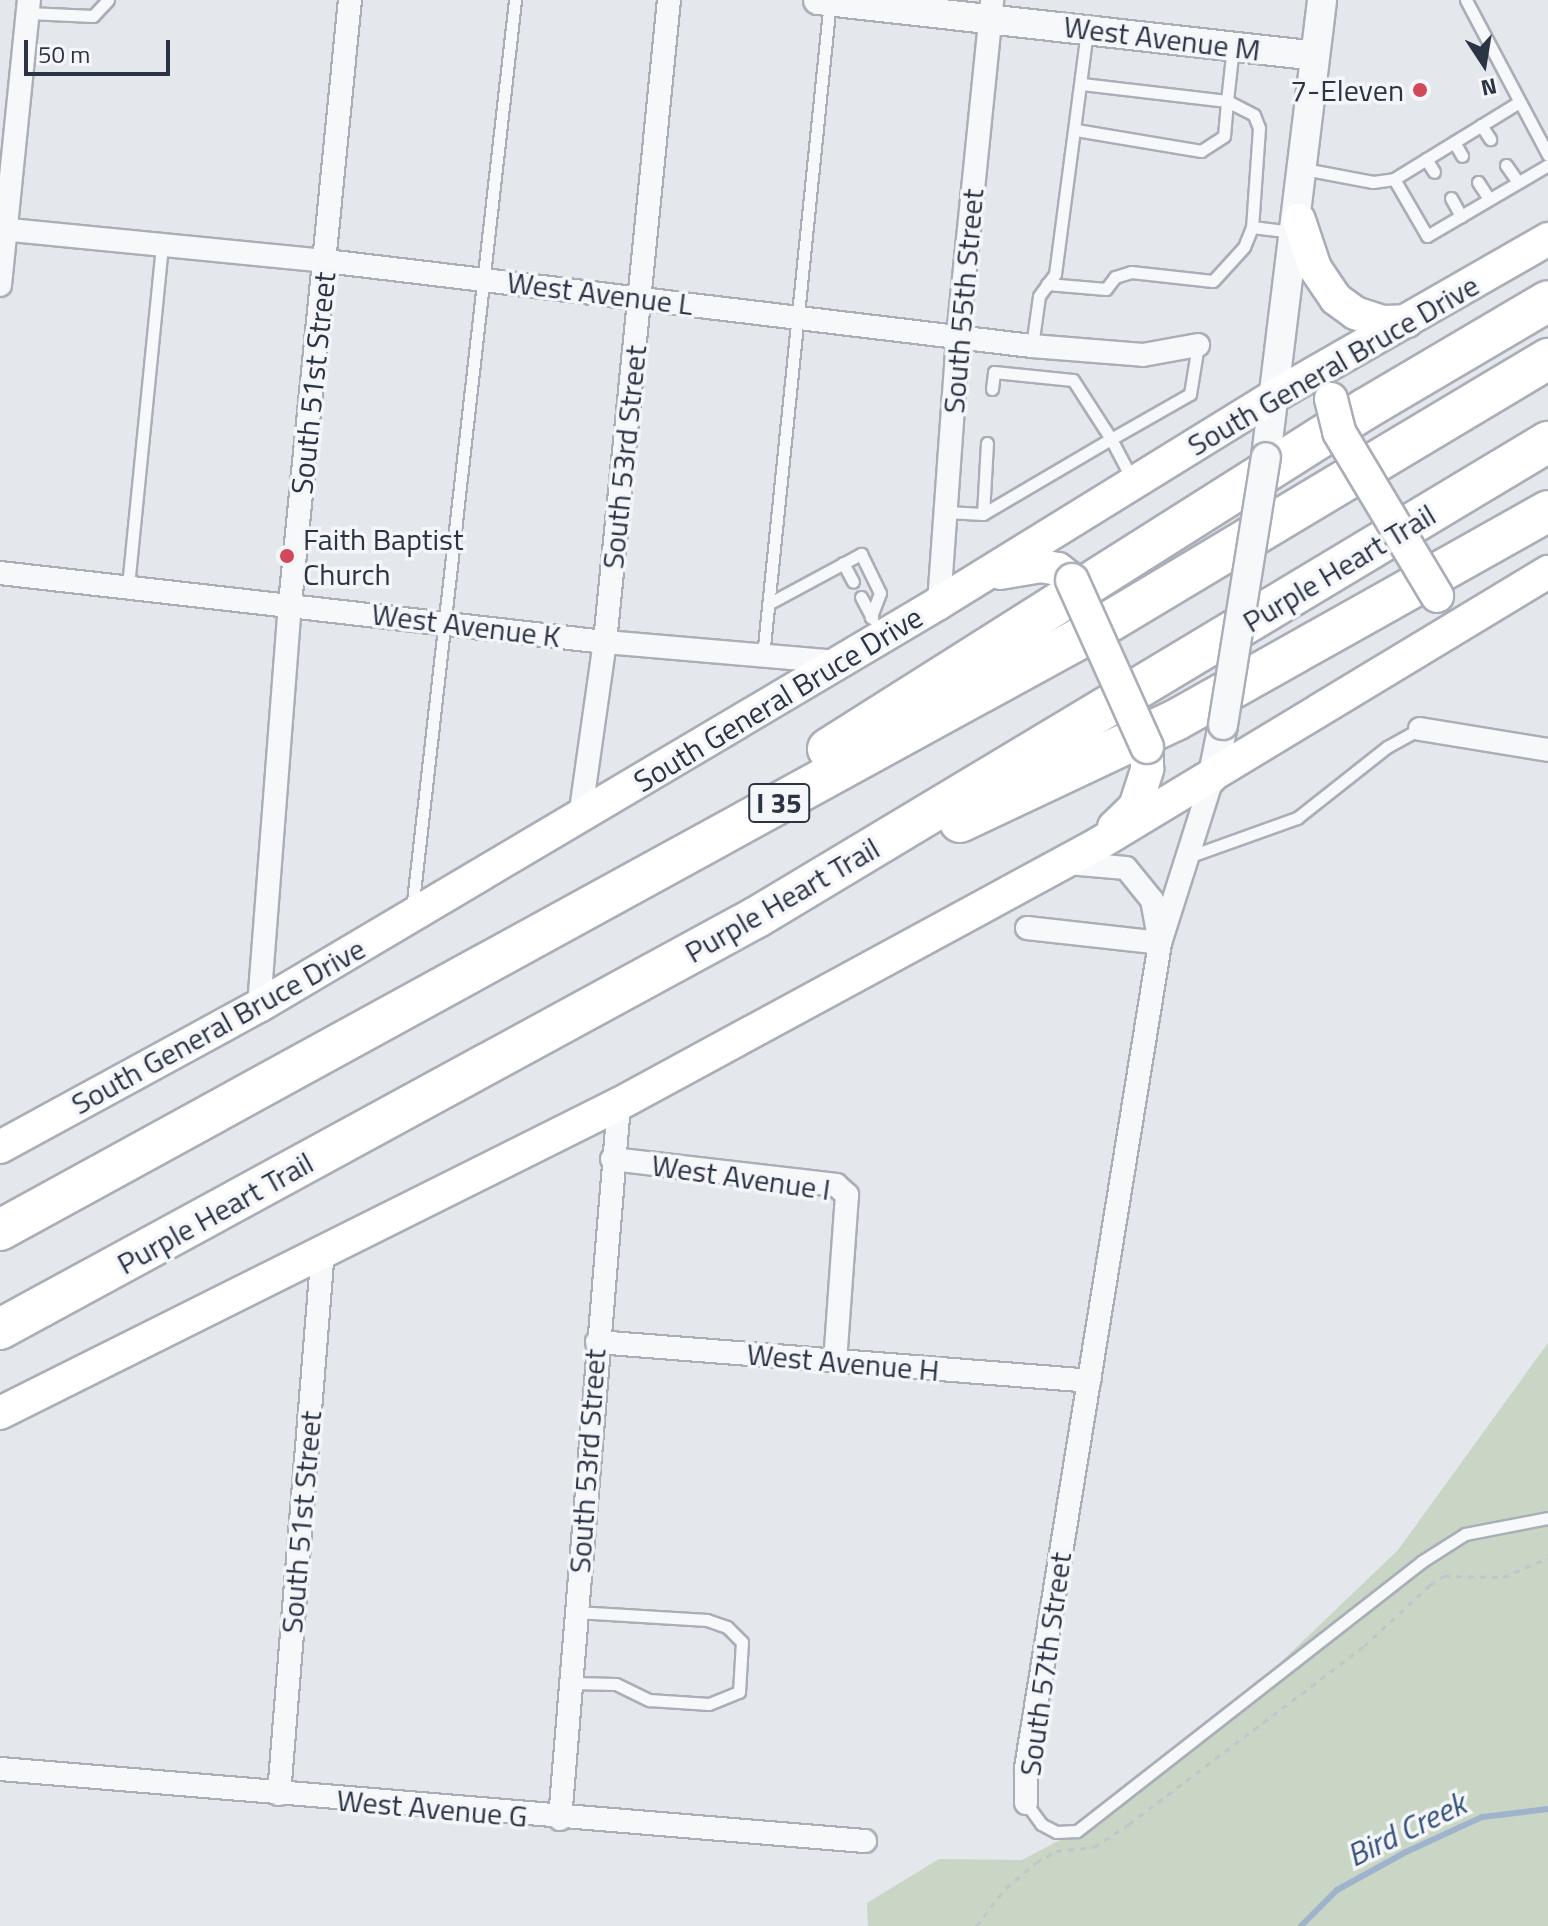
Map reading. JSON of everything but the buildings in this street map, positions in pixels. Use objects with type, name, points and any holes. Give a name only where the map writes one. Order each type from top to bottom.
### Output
[{"type":"highway","points":[[707,843],[819,754],[1365,409],[1548,301]]},
{"type":"highway","name":"I 35","points":[[0,1230],[1097,629],[1548,359]]},
{"type":"highway","name":"Purple Heart Trail","points":[[0,1329],[757,917],[1548,442]]},
{"type":"highway","points":[[757,917],[1176,720],[1548,511]]},
{"type":"main road","points":[[1298,226],[1315,268],[1336,299],[1369,318],[1407,321]]},
{"type":"main road","name":"South General Bruce Drive","points":[[0,1147],[259,1006],[838,662],[876,627],[939,603],[1276,395],[1548,239]]},
{"type":"main road","points":[[1407,321],[1342,382],[1331,399],[1339,432],[1437,596],[1479,616]]},
{"type":"main road","points":[[983,576],[1041,566],[1058,569],[1072,580],[1147,747],[1147,769],[1135,807],[1098,844]]},
{"type":"main road","points":[[0,1413],[323,1249],[619,1104],[1098,844],[1212,779],[1548,572]]},
{"type":"street","name":"South 51st Street","points":[[259,1006],[290,604],[350,0]]},
{"type":"street","name":"South 53rd Street","points":[[580,817],[605,642],[669,0]]},
{"type":"street","name":"West Avenue M","points":[[826,0],[991,9],[1088,29],[1314,56]]},
{"type":"street","name":"South 57th Street","points":[[1026,1803],[1026,1768],[1160,943],[1212,779],[1223,725],[1276,395],[1322,0]]},
{"type":"street","points":[[0,285],[3,230],[29,6]]},
{"type":"street","name":"South 55th Street","points":[[939,603],[958,337],[991,9]]},
{"type":"street","name":"West Avenue L","points":[[3,230],[326,261],[1032,346],[1143,355],[1198,345]]},
{"type":"street","name":"West Avenue K","points":[[0,573],[605,642],[838,662]]},
{"type":"street","points":[[1420,729],[1548,750]]},
{"type":"street","name":"South 57th Street","points":[[1060,863],[1109,863],[1126,868],[1152,900],[1160,943]]},
{"type":"street","points":[[1027,928],[1160,943]]},
{"type":"street","name":"South 53rd Street","points":[[560,1819],[612,1159],[619,1104]]},
{"type":"street","name":"West Avenue I","points":[[612,1159],[836,1185],[847,1195],[835,1361]]},
{"type":"street","name":"South 51st Street","points":[[279,1794],[323,1249]]},
{"type":"street","name":"West Avenue H","points":[[597,1342],[1089,1381]]},
{"type":"street","name":"West Avenue G","points":[[0,1769],[560,1819],[865,1841]]},
{"type":"lane","points":[[29,6],[93,16],[108,0]]},
{"type":"lane","points":[[412,915],[515,0]]},
{"type":"lane","points":[[763,656],[799,317],[826,0]]},
{"type":"lane","points":[[1466,0],[1548,155]]},
{"type":"lane","points":[[1032,346],[1039,296],[1055,274],[1088,29]]},
{"type":"lane","points":[[1076,130],[1201,151],[1224,136],[1234,46]]},
{"type":"lane","points":[[1047,284],[1106,289],[1115,277],[1131,272],[1213,281],[1244,247],[1252,227],[1259,128],[1254,115],[1227,101],[1082,84]]},
{"type":"lane","points":[[1304,169],[1373,182],[1394,179],[1519,102]]},
{"type":"lane","points":[[1481,125],[1490,139]]},
{"type":"lane","points":[[1454,142],[1462,156]]},
{"type":"lane","points":[[1426,159],[1434,172]]},
{"type":"lane","points":[[1506,165],[1518,182]]},
{"type":"lane","points":[[1394,179],[1427,236],[1548,165]]},
{"type":"lane","points":[[1478,182],[1489,199]]},
{"type":"lane","points":[[1451,198],[1461,216]]},
{"type":"lane","points":[[1252,227],[1298,226]]},
{"type":"lane","points":[[128,586],[162,245]]},
{"type":"lane","points":[[946,512],[983,514],[1190,394],[1198,345]]},
{"type":"lane","points":[[992,389],[994,372],[1073,380],[1111,439],[1134,483]]},
{"type":"lane","points":[[983,514],[987,443]]},
{"type":"lane","points":[[768,604],[861,554],[880,593],[876,627]]},
{"type":"lane","points":[[843,563],[853,582]]},
{"type":"lane","points":[[861,597],[876,627]]},
{"type":"lane","points":[[1187,857],[1297,818],[1387,747],[1420,729]]},
{"type":"lane","name":"South 57th Street","points":[[1026,1803],[1041,1824],[1056,1832],[1077,1831],[1421,1562],[1465,1534],[1548,1518]]},
{"type":"lane","points":[[570,1683],[616,1684],[649,1700],[709,1704],[739,1692],[742,1642],[727,1627],[707,1620],[576,1612]]},
{"type":"path","points":[[976,1926],[1006,1888],[1036,1863],[1056,1851],[1094,1847],[1129,1824],[1364,1646],[1430,1585],[1444,1576],[1503,1577],[1548,1558]]},
{"type":"green space","points":[[1548,1343],[1548,1926],[868,1926],[867,1903],[939,1859],[1022,1860],[1077,1831],[1210,1730],[1398,1550]]},
{"type":"waterway","name":"Bird Creek","points":[[1301,1926],[1337,1890],[1406,1852],[1482,1817],[1548,1809]]},
{"type":"place","name":"7-Eleven","points":[[1420,90]]},
{"type":"place","name":"Faith Baptist Church","points":[[287,556]]}]
